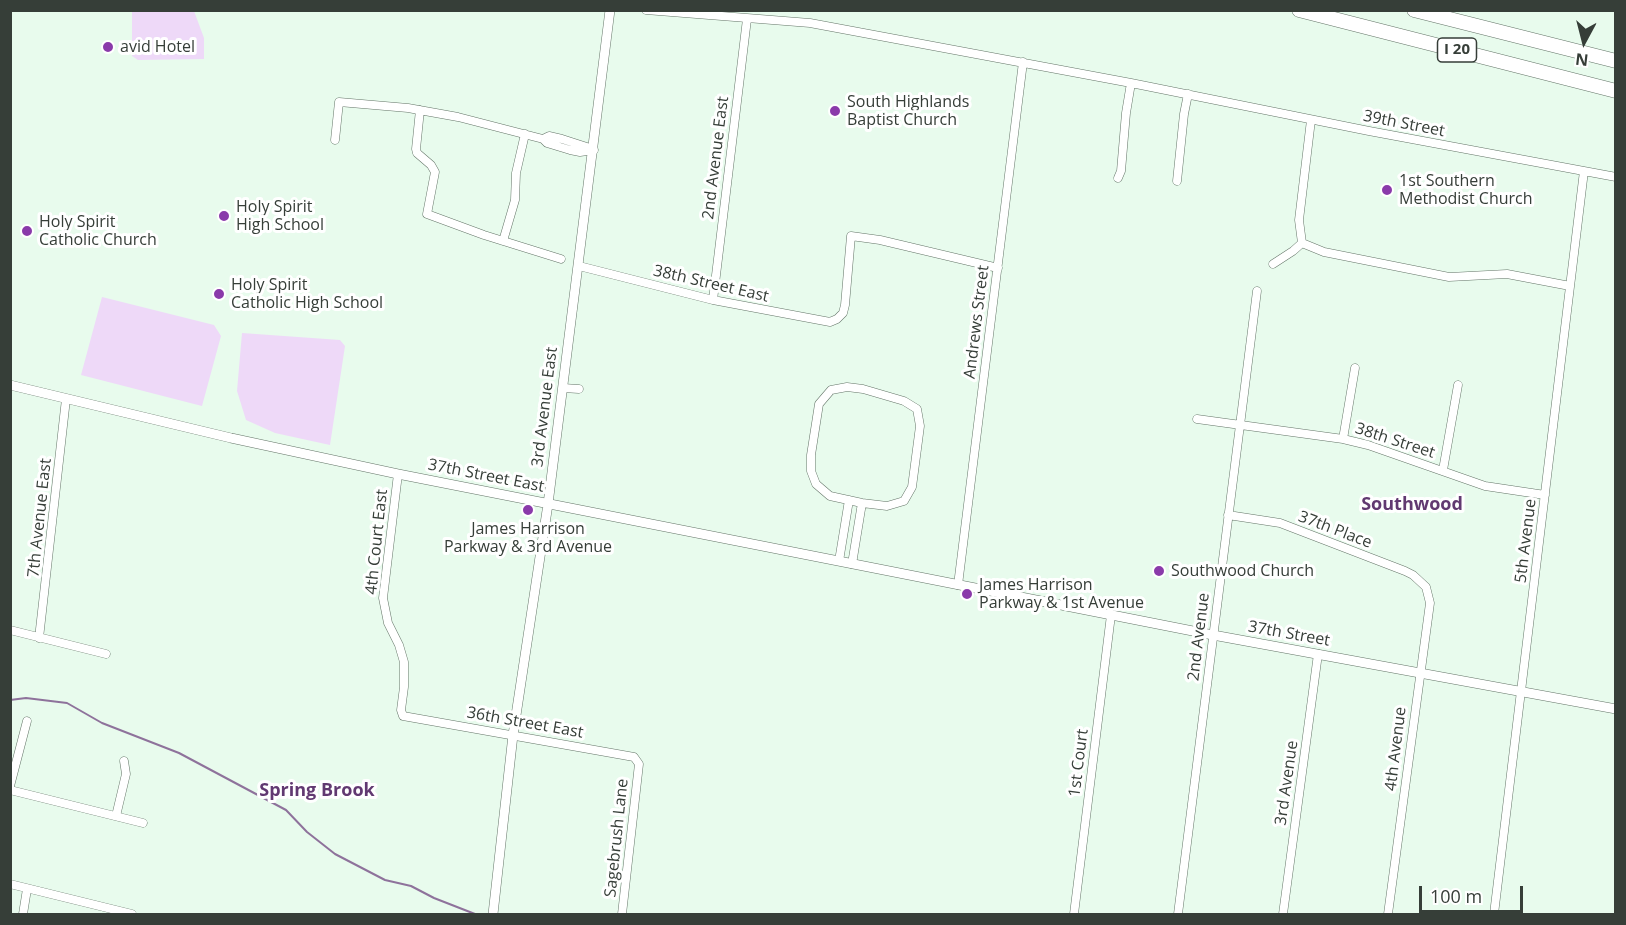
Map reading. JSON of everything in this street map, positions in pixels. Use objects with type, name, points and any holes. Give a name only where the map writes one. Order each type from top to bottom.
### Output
[{"type":"highway","name":"I 20","points":[[1299,10],[1616,90]]},
{"type":"highway","name":"I 20","points":[[1414,10],[1616,61]]},
{"type":"street","name":"3rd Avenue East","points":[[493,914],[513,735],[548,504],[610,10]]},
{"type":"street","name":"39th Street","points":[[646,10],[810,23],[1616,177]]},
{"type":"street","name":"2nd Avenue East","points":[[712,300],[747,19]]},
{"type":"street","name":"Andrews Street","points":[[958,585],[1023,62]]},
{"type":"street","points":[[1118,178],[1121,171],[1131,83]]},
{"type":"street","points":[[1177,181],[1188,94]]},
{"type":"street","points":[[335,140],[339,102],[420,110],[458,117],[543,139],[547,143],[570,150],[580,152],[594,150]]},
{"type":"street","points":[[420,110],[416,149],[435,172],[427,214],[561,259]]},
{"type":"street","points":[[1302,243],[1299,220],[1311,120]]},
{"type":"street","points":[[503,241],[515,200],[516,172],[525,134]]},
{"type":"street","name":"5th Avenue","points":[[1494,915],[1584,171]]},
{"type":"street","name":"38th Street East","points":[[579,266],[712,300],[830,322],[843,313],[851,236],[880,240],[998,268]]},
{"type":"street","points":[[1273,264],[1302,243]]},
{"type":"street","points":[[1302,243],[1324,252],[1449,277],[1507,274],[1570,286]]},
{"type":"street","name":"2nd Avenue","points":[[1178,915],[1257,291]]},
{"type":"street","points":[[1343,439],[1355,368]]},
{"type":"street","name":"37th Street East","points":[[10,385],[398,474],[958,585]]},
{"type":"street","points":[[1443,470],[1458,385]]},
{"type":"street","points":[[847,387],[863,389],[904,400],[917,410],[920,426],[912,487],[904,501],[887,506],[862,503],[830,496],[816,484],[811,471],[811,455],[819,404],[831,390],[847,387]]},
{"type":"street","points":[[563,388],[579,389]]},
{"type":"street","name":"7th Avenue East","points":[[39,639],[66,399]]},
{"type":"street","name":"38th Street","points":[[1197,419],[1343,439],[1368,445],[1485,486],[1545,495]]},
{"type":"street","name":"4th Court East","points":[[398,474],[383,598],[388,623],[399,645],[404,662],[405,679],[400,710],[403,716]]},
{"type":"street","points":[[839,561],[849,500]]},
{"type":"street","points":[[852,564],[862,503]]},
{"type":"street","name":"37th Place","points":[[1228,515],[1280,523],[1406,571],[1426,587]]},
{"type":"street","name":"37th Street","points":[[958,585],[1616,710]]},
{"type":"street","name":"4th Avenue","points":[[1388,915],[1430,603],[1426,587]]},
{"type":"street","name":"1st Court","points":[[1074,915],[1111,615]]},
{"type":"street","points":[[10,630],[106,654]]},
{"type":"street","name":"3rd Avenue","points":[[1283,915],[1318,654]]},
{"type":"street","name":"36th Street East","points":[[403,716],[614,752],[634,758],[639,764]]},
{"type":"street","points":[[27,721],[10,788],[143,823]]},
{"type":"street","points":[[116,816],[126,774],[124,761]]},
{"type":"street","name":"Sagebrush Lane","points":[[622,915],[639,764]]},
{"type":"street","points":[[10,884],[132,915]]},
{"type":"street","points":[[23,915],[27,889]]},
{"type":"shaded area","points":[[132,11],[194,11],[204,38],[204,59],[138,60],[132,56]]},
{"type":"shaded area","points":[[102,297],[214,325],[221,336],[202,406],[81,375]]},
{"type":"shaded area","points":[[242,333],[340,340],[345,346],[330,445],[275,433],[246,420],[237,391]]},
{"type":"waterway","points":[[10,700],[26,698],[67,703],[102,723],[179,753],[286,810],[307,832],[335,854],[385,880],[411,886],[475,914]]},
{"type":"place","name":"avid Hotel","points":[[108,47]]},
{"type":"place","name":"South Highlands Baptist Church","points":[[835,111]]},
{"type":"place","name":"1st Southern Methodist Church","points":[[1387,190]]},
{"type":"place","name":"Holy Spirit High School","points":[[224,216]]},
{"type":"place","name":"Holy Spirit Catholic Church","points":[[27,231]]},
{"type":"place","name":"Holy Spirit Catholic High School","points":[[219,294]]},
{"type":"place","name":"James Harrison Parkway & 3rd Avenue","points":[[528,510]]},
{"type":"place","name":"Southwood Church","points":[[1159,571]]},
{"type":"place","name":"James Harrison Parkway & 1st Avenue","points":[[967,594]]},
{"type":"district","name":"Southwood","points":[[1412,505]]},
{"type":"district","name":"Spring Brook","points":[[317,791]]}]
